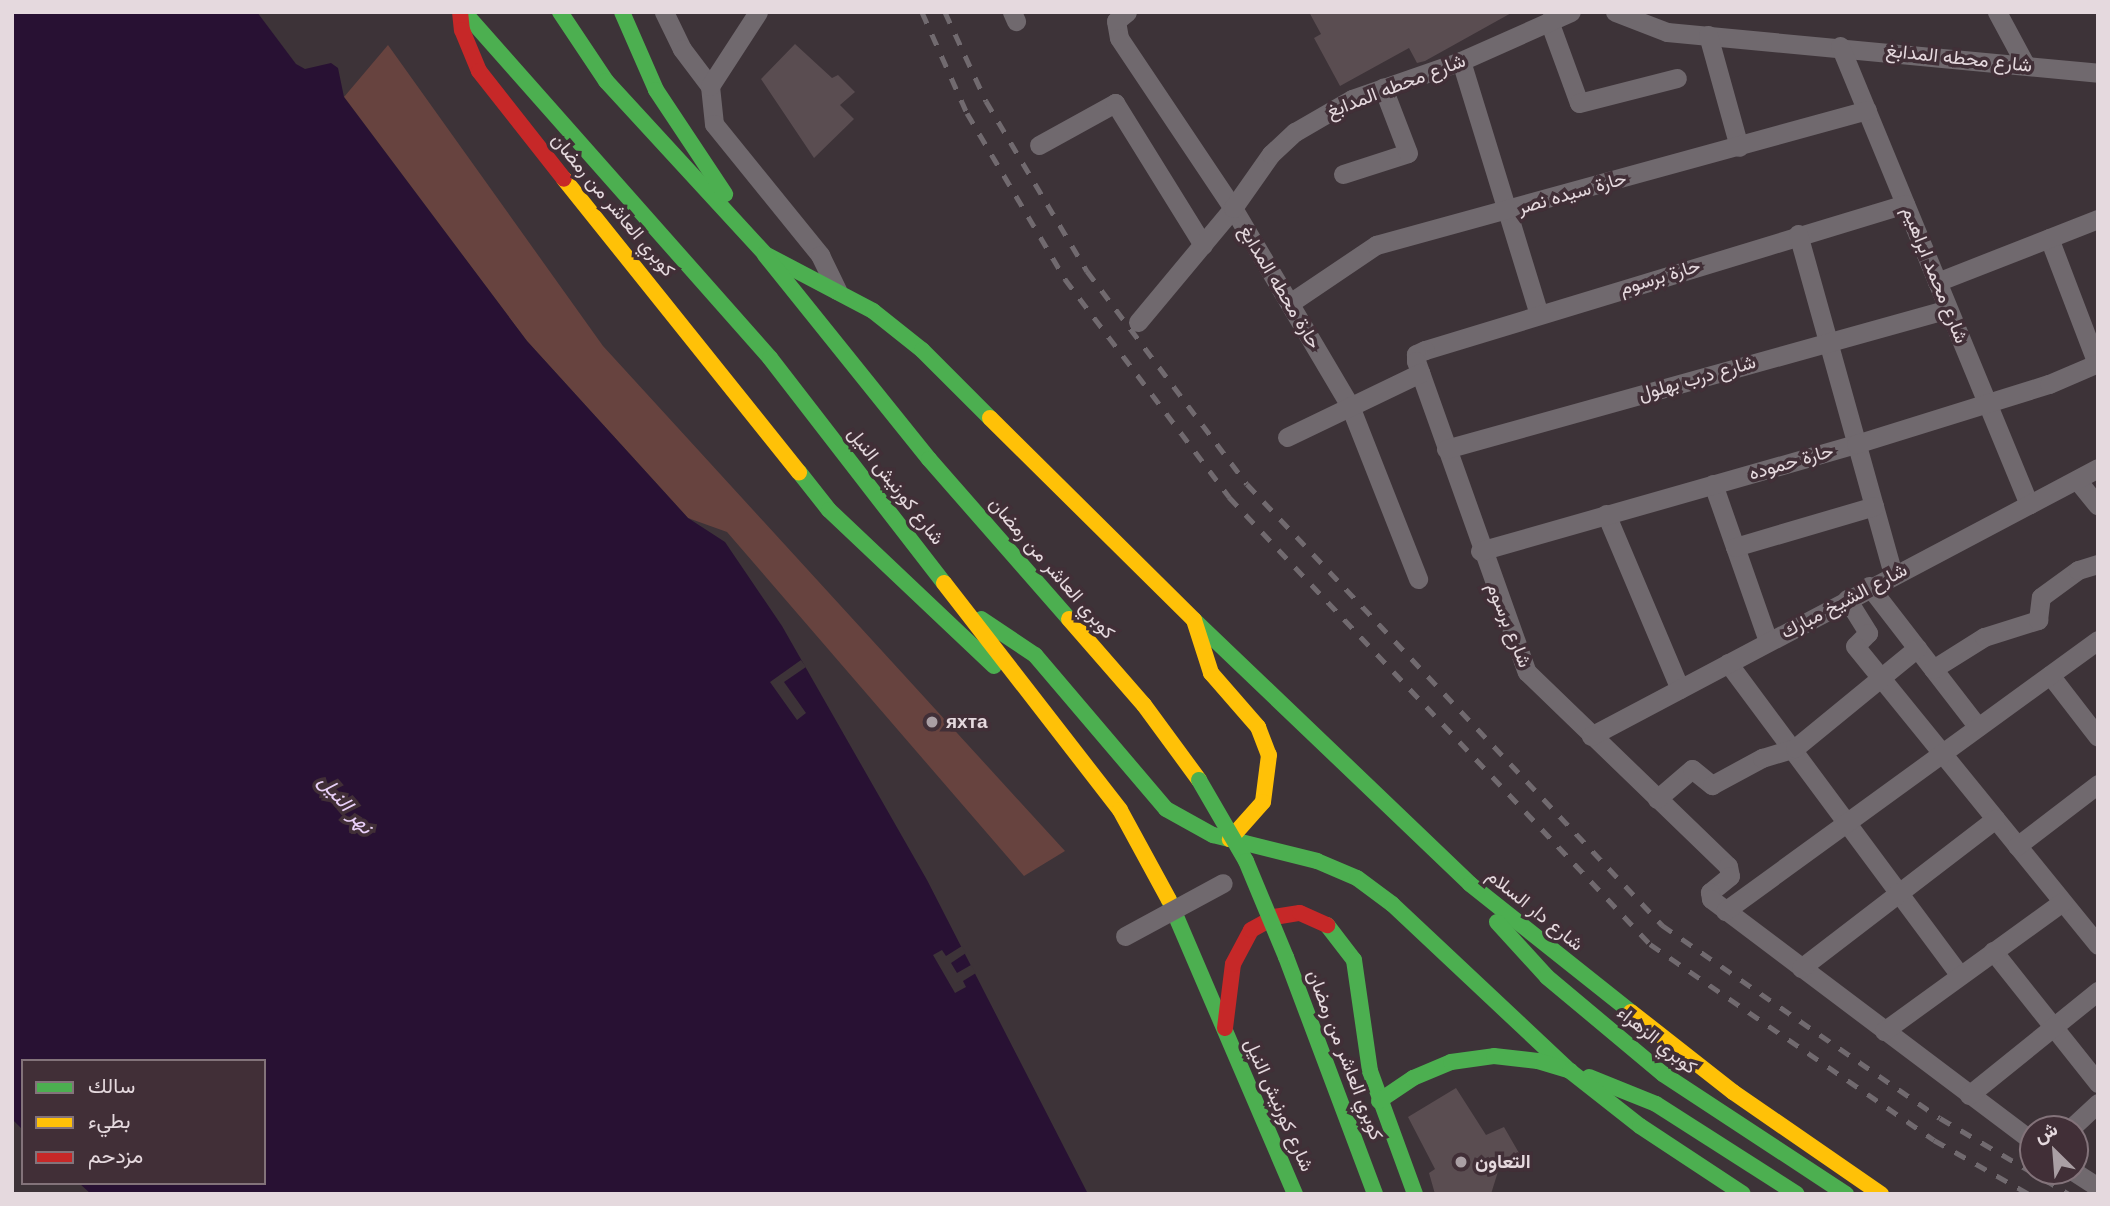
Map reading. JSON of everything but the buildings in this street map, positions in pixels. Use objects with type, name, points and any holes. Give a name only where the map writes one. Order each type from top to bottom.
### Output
[{"type":"main road","name":"شارع كورنيش النيل","points":[[462,12],[770,358],[1141,842],[1295,1194]]},
{"type":"main road","name":"كوبري العاشر من رمضان","points":[[462,12],[462,30],[479,71],[499,101],[633,261],[829,510],[1046,715]]},
{"type":"main road","points":[[560,12],[606,81],[765,254],[873,311],[922,350],[1194,620],[1211,673],[1258,727],[1269,755],[1263,802],[1230,839]]},
{"type":"main road","name":"كوبري العاشر من رمضان","points":[[622,12],[656,90],[765,254],[929,459],[1144,705],[1224,820],[1268,908],[1375,1194]]},
{"type":"main road","points":[[968,614],[998,628],[1035,655],[1160,804],[1197,828],[1230,839],[1317,860],[1376,890],[1570,1071],[1640,1126],[1743,1194]]},
{"type":"main road","name":"شارع دار السلام","points":[[1194,620],[1470,884],[1733,1092],[1881,1194]]},
{"type":"main road","name":"كوبري الزهراء","points":[[1470,884],[1519,949],[1578,1003],[1710,1108],[1846,1194]]},
{"type":"main road","name":"شارع كورنيش النيل","points":[[1225,1032],[1233,964],[1251,930],[1287,914],[1324,921],[1343,937],[1354,960],[1363,1041],[1379,1101],[1415,1194]]},
{"type":"main road","points":[[1379,1101],[1432,1068],[1473,1058],[1516,1057],[1570,1071],[1656,1104],[1797,1194]]},
{"type":"street","points":[[664,12],[682,49],[710,86],[714,124],[820,255],[837,291]]},
{"type":"street","points":[[710,86],[758,12]]},
{"type":"street","name":"شارع محطه المدابغ","points":[[1138,322],[1233,208],[1257,171],[1295,132],[1322,113],[1461,61],[1571,12]]},
{"type":"street","name":"شارع محطه المدابغ","points":[[1615,12],[1667,32],[1840,46],[2098,73]]},
{"type":"street","points":[[1997,12],[2025,64]]},
{"type":"street","name":"حارة محطه المدابغ","points":[[1125,13],[1116,21],[1119,38],[1233,208],[1350,406],[1418,579]]},
{"type":"street","points":[[1549,21],[1579,103],[1677,78]]},
{"type":"street","points":[[1707,35],[1739,147]]},
{"type":"street","name":"شارع محمد ابراهيم","points":[[1840,46],[2029,505]]},
{"type":"street","points":[[1461,61],[1539,314]]},
{"type":"street","points":[[1342,174],[1408,153],[1383,88]]},
{"type":"street","points":[[1039,145],[1115,103],[1203,245]]},
{"type":"street","name":"حارة سيده نصر","points":[[1290,303],[1368,248],[1867,110]]},
{"type":"street","name":"حارة برسوم","points":[[1287,437],[1350,406],[1418,364],[1539,314],[1905,204]]},
{"type":"street","points":[[1937,282],[2098,219]]},
{"type":"street","points":[[1798,234],[1893,574]]},
{"type":"street","points":[[2049,238],[2097,363]]},
{"type":"street","name":"شارع درب بهلول","points":[[1446,449],[1948,309]]},
{"type":"street","name":"حارة حموده","points":[[1480,551],[1988,404],[2097,363]]},
{"type":"street","name":"شارع برسوم","points":[[1418,364],[1480,551],[1527,672],[1731,871],[1708,896],[1725,911]]},
{"type":"street","name":"شارع الشيخ مبارك","points":[[1591,736],[1869,586],[2098,468]]},
{"type":"street","points":[[2077,480],[2098,506]]},
{"type":"street","points":[[1713,484],[1768,641]]},
{"type":"street","points":[[1735,547],[1874,506]]},
{"type":"street","points":[[1606,514],[1680,689]]},
{"type":"street","points":[[1933,669],[1984,637],[2038,620],[2041,597],[2078,570],[2098,564]]},
{"type":"street","points":[[1869,586],[1978,727]]},
{"type":"street","points":[[1847,599],[1868,633],[1855,646],[2062,902],[2096,938]]},
{"type":"street","points":[[2019,1132],[1725,911],[2098,640]]},
{"type":"street","points":[[1657,799],[1692,769],[1712,785],[1762,758],[1795,748],[1917,648]]},
{"type":"street","points":[[1728,663],[1795,748],[1960,975]]},
{"type":"street","points":[[2050,675],[2098,737]]},
{"type":"street","points":[[2017,846],[2098,785]]},
{"type":"street","points":[[1801,968],[1898,891],[1995,820]]},
{"type":"street","points":[[1125,936],[1223,883]]},
{"type":"street","points":[[1884,1031],[2062,902]]},
{"type":"street","points":[[1993,951],[2098,1083]]},
{"type":"street","points":[[1969,1095],[2098,991]]},
{"type":"street","points":[[2085,1115],[2098,1103]]},
{"type":"shaded area","points":[[388,45],[603,346],[1065,851],[1024,876],[727,532],[688,518],[527,341],[344,97]]},
{"type":"water","name":"نهر النيل","points":[[12,12],[257,12],[296,64],[305,69],[331,63],[338,68],[344,97],[527,341],[688,518],[725,542],[782,626],[927,880],[1088,1194],[91,1194],[81,1185],[266,1185],[266,1059],[21,1059],[21,1128],[12,1119]]},
{"type":"pier","points":[[801,660],[806,667],[784,682],[806,713],[797,720],[770,682]]},
{"type":"pier","points":[[962,946],[966,953],[951,963],[957,973],[971,965],[976,973],[963,981],[966,987],[955,993],[933,955],[942,950],[946,956]]},
{"type":"railway","points":[[922,12],[967,113],[1065,279],[1229,497],[1650,944],[1934,1140],[2029,1194]]},
{"type":"railway","points":[[945,12],[986,101],[1087,271],[1247,484],[1662,925],[1940,1118],[2069,1194]]},
{"type":"traffic: fast","points":[[464,12],[770,358],[944,583]]},
{"type":"traffic: fast","points":[[560,12],[606,81],[765,254],[873,311],[922,350],[990,418]]},
{"type":"traffic: fast","points":[[622,12],[656,90],[725,194]]},
{"type":"traffic: fast","points":[[765,255],[929,459],[1069,619]]},
{"type":"traffic: fast","points":[[799,472],[829,510],[994,666]]},
{"type":"traffic: fast","points":[[981,619],[1035,655],[1166,809],[1213,835],[1317,861],[1357,878],[1392,904],[1570,1071]]},
{"type":"traffic: fast","points":[[1194,620],[1470,884],[1631,1012]]},
{"type":"traffic: fast","points":[[1199,780],[1246,861],[1286,957]]},
{"type":"traffic: fast","points":[[1169,900],[1295,1194]]},
{"type":"traffic: fast","points":[[1497,922],[1547,977],[1663,1074],[1846,1194]]},
{"type":"traffic: fast","points":[[1327,925],[1354,960],[1370,1071],[1415,1194]]},
{"type":"traffic: fast","points":[[1286,957],[1375,1194]]},
{"type":"traffic: fast","points":[[1379,1101],[1413,1078],[1451,1062],[1494,1056],[1538,1061],[1570,1071],[1640,1126],[1743,1194]]},
{"type":"traffic: fast","points":[[1589,1077],[1656,1104],[1797,1194]]},
{"type":"traffic: slow","points":[[564,179],[799,472]]},
{"type":"traffic: slow","points":[[990,418],[1194,620],[1211,673],[1258,727],[1269,755],[1263,802],[1230,839]]},
{"type":"traffic: slow","points":[[944,583],[1120,810],[1169,900]]},
{"type":"traffic: slow","points":[[1069,619],[1144,705],[1199,780]]},
{"type":"traffic: slow","points":[[1631,1012],[1733,1092],[1881,1194]]},
{"type":"traffic: jam","points":[[460,12],[462,30],[479,71],[564,179]]},
{"type":"traffic: jam","points":[[1225,1028],[1233,964],[1251,930],[1274,917],[1300,913],[1327,925]]},
{"type":"place","name":"яхта","points":[[932,722]]},
{"type":"place","name":"التعاون","points":[[1461,1162]]}]
